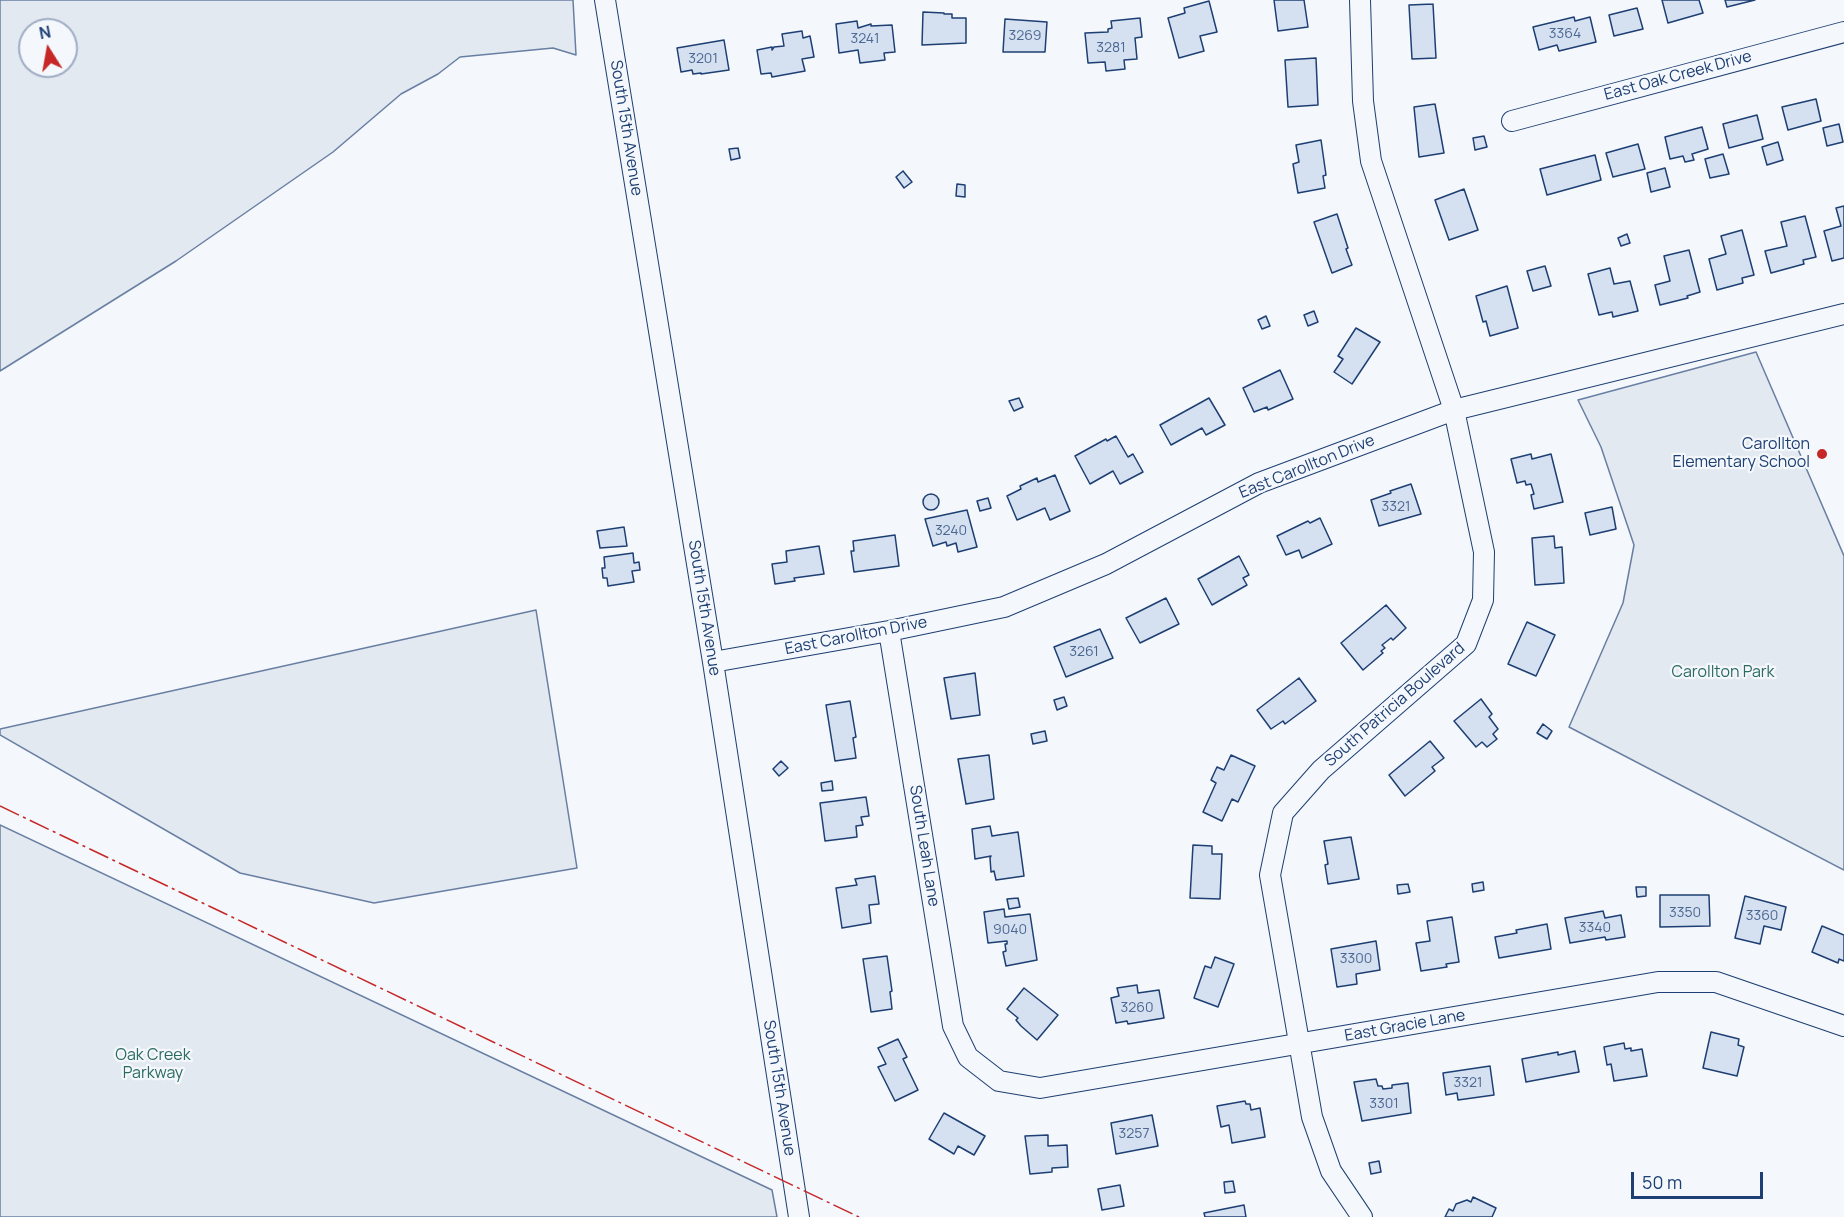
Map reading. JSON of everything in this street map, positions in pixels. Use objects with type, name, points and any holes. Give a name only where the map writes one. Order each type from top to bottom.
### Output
[{"type":"street","name":"South 15th Avenue","points":[[605,0],[713,662],[799,1217]]},
{"type":"street","name":"South Patricia Boulevard","points":[[1360,0],[1364,101],[1371,161],[1454,410],[1484,552],[1483,600],[1466,645],[1321,770],[1283,813],[1270,875],[1312,1117],[1331,1171],[1362,1217]]},
{"type":"street","name":"East Oak Creek Drive","points":[[1512,121],[1844,32]]},
{"type":"street","name":"East Carollton Drive","points":[[713,662],[889,631],[1004,607],[1106,564],[1259,483],[1454,410],[1844,314]]},
{"type":"street","name":"South Leah Lane","points":[[889,631],[952,1026],[968,1057]]},
{"type":"street","name":"East Gracie Lane","points":[[968,1057],[999,1081],[1040,1088],[1658,982],[1716,982],[1844,1026]]},
{"type":"green space","points":[[0,0],[573,0],[576,55],[553,48],[460,57],[438,74],[401,94],[333,152],[176,261],[0,371]]},
{"type":"green space","name":"Carollton Park","points":[[1756,352],[1844,556],[1844,870],[1569,727],[1623,603],[1634,545],[1601,447],[1578,400]]},
{"type":"green space","points":[[536,610],[577,868],[374,903],[240,873],[0,735],[0,729]]},
{"type":"green space","name":"Oak Creek Parkway","points":[[0,825],[772,1190],[777,1217],[0,1217]]},
{"type":"building","points":[[1274,0],[1304,0],[1308,27],[1278,31]]},
{"type":"building","points":[[1662,0],[1699,0],[1703,13],[1668,23]]},
{"type":"building","points":[[1725,0],[1755,0],[1727,7]]},
{"type":"building","points":[[1209,1],[1217,32],[1200,36],[1204,51],[1179,58],[1168,18],[1185,13],[1184,8]]},
{"type":"building","points":[[1433,4],[1436,58],[1412,59],[1409,5]]},
{"type":"building","points":[[1637,8],[1643,29],[1614,36],[1609,15]]},
{"type":"building","points":[[923,12],[952,14],[952,18],[966,18],[966,43],[922,45]]},
{"type":"building","points":[[1574,17],[1575,21],[1590,17],[1596,42],[1559,51],[1557,45],[1539,50],[1533,27]]},
{"type":"building","points":[[1140,18],[1142,37],[1135,38],[1137,59],[1124,60],[1125,69],[1106,71],[1105,62],[1088,63],[1085,33],[1108,32],[1108,29],[1112,28],[1111,21]]},
{"type":"building","points":[[1005,19],[1047,22],[1045,52],[1003,52]]},
{"type":"building","points":[[857,21],[858,28],[871,24],[871,26],[892,25],[895,52],[884,53],[885,60],[860,63],[858,50],[839,53],[836,24]]},
{"type":"building","points":[[802,31],[803,38],[810,36],[814,57],[802,59],[805,71],[772,77],[771,73],[761,74],[757,50],[772,47],[772,50],[774,47],[784,46],[782,34]]},
{"type":"building","points":[[724,40],[729,70],[701,74],[693,74],[692,70],[681,72],[677,48]]},
{"type":"building","points":[[1316,58],[1318,105],[1288,107],[1285,60]]},
{"type":"building","points":[[1816,99],[1821,121],[1788,130],[1782,107]]},
{"type":"building","points":[[1435,104],[1444,153],[1419,157],[1414,107]]},
{"type":"building","points":[[1757,115],[1763,139],[1729,148],[1723,124]]},
{"type":"building","points":[[1839,124],[1843,142],[1827,146],[1823,128]]},
{"type":"building","points":[[1702,127],[1708,149],[1692,154],[1694,160],[1685,162],[1683,156],[1670,159],[1665,137]]},
{"type":"building","points":[[1484,136],[1487,147],[1475,150],[1473,138]]},
{"type":"building","points":[[1321,140],[1326,175],[1323,176],[1325,188],[1298,193],[1293,164],[1299,162],[1296,145]]},
{"type":"building","points":[[1778,142],[1783,160],[1767,165],[1762,147]]},
{"type":"building","points":[[1638,144],[1645,169],[1613,177],[1606,153]]},
{"type":"building","points":[[738,148],[740,158],[731,160],[729,149]]},
{"type":"building","points":[[1723,154],[1729,174],[1710,178],[1705,159]]},
{"type":"building","points":[[1595,155],[1601,180],[1547,195],[1540,169]]},
{"type":"building","points":[[1665,168],[1670,187],[1651,192],[1647,173]]},
{"type":"building","points":[[903,171],[912,182],[904,188],[896,177]]},
{"type":"building","points":[[957,184],[965,185],[965,197],[956,196]]},
{"type":"building","points":[[1464,189],[1478,230],[1449,240],[1435,200]]},
{"type":"building","points":[[1844,206],[1844,258],[1832,261],[1824,231],[1841,226],[1836,208]]},
{"type":"building","points":[[1337,214],[1352,265],[1332,273],[1314,222]]},
{"type":"building","points":[[1805,216],[1816,257],[1803,260],[1804,264],[1771,273],[1765,251],[1787,246],[1781,222]]},
{"type":"building","points":[[1742,230],[1754,275],[1742,278],[1743,283],[1717,290],[1709,259],[1726,254],[1721,236]]},
{"type":"building","points":[[1627,234],[1630,243],[1621,246],[1618,238]]},
{"type":"building","points":[[1689,250],[1700,292],[1687,296],[1688,298],[1660,305],[1655,285],[1670,281],[1664,256]]},
{"type":"building","points":[[1545,266],[1551,286],[1533,291],[1527,271]]},
{"type":"building","points":[[1610,268],[1614,284],[1630,281],[1638,311],[1613,317],[1612,312],[1599,315],[1588,274]]},
{"type":"building","points":[[1507,286],[1518,328],[1490,336],[1486,321],[1483,322],[1476,296]]},
{"type":"building","points":[[1314,311],[1318,322],[1308,326],[1304,315]]},
{"type":"building","points":[[1266,316],[1270,326],[1262,329],[1258,320]]},
{"type":"building","points":[[1356,328],[1380,342],[1352,384],[1334,372],[1343,359],[1338,356]]},
{"type":"building","points":[[1280,370],[1293,399],[1268,410],[1267,407],[1254,412],[1243,388]]},
{"type":"building","points":[[1019,398],[1023,407],[1014,411],[1009,401]]},
{"type":"building","points":[[1209,398],[1225,425],[1206,435],[1202,428],[1171,445],[1160,425]]},
{"type":"building","points":[[1116,436],[1128,457],[1133,454],[1143,472],[1120,484],[1113,471],[1090,484],[1075,456]]},
{"type":"building","points":[[1531,454],[1532,459],[1551,454],[1563,502],[1534,509],[1531,484],[1526,485],[1525,481],[1517,483],[1511,459]]},
{"type":"building","points":[[1055,475],[1070,511],[1050,520],[1045,508],[1017,520],[1007,496],[1021,489],[1020,486],[1037,478],[1038,482]]},
{"type":"building","points":[[1411,484],[1421,514],[1379,526],[1371,500]]},
{"type":"building","points":[[931,494],[939,502],[931,510],[923,502]]},
{"type":"building","points":[[988,498],[991,508],[980,511],[977,501]]},
{"type":"building","points":[[1612,507],[1616,529],[1590,535],[1585,513]]},
{"type":"building","points":[[967,510],[977,547],[958,552],[956,543],[947,546],[946,542],[933,546],[925,519]]},
{"type":"building","points":[[1320,518],[1332,544],[1302,558],[1299,550],[1286,555],[1277,536],[1308,521],[1310,523]]},
{"type":"building","points":[[624,527],[627,546],[600,548],[597,531]]},
{"type":"building","points":[[895,535],[899,566],[854,572],[851,551],[854,551],[853,541]]},
{"type":"building","points":[[1554,536],[1555,548],[1562,547],[1564,583],[1535,585],[1532,538]]},
{"type":"building","points":[[819,546],[824,574],[794,578],[795,581],[775,584],[772,564],[787,562],[786,551]]},
{"type":"building","points":[[633,553],[634,563],[639,562],[640,570],[632,571],[634,582],[608,586],[607,578],[603,578],[604,557]]},
{"type":"building","points":[[1239,556],[1249,575],[1243,578],[1247,585],[1212,605],[1198,579]]},
{"type":"building","points":[[1166,598],[1179,624],[1140,643],[1126,618]]},
{"type":"building","points":[[1386,605],[1406,628],[1393,640],[1391,638],[1382,645],[1385,648],[1381,651],[1383,653],[1363,670],[1341,643]]},
{"type":"building","points":[[1527,622],[1555,635],[1536,676],[1508,664]]},
{"type":"building","points":[[1100,629],[1113,658],[1066,677],[1054,647]]},
{"type":"building","points":[[975,673],[980,715],[951,719],[944,678]]},
{"type":"building","points":[[1299,678],[1316,701],[1285,724],[1283,721],[1271,729],[1257,710]]},
{"type":"building","points":[[1064,697],[1067,706],[1057,710],[1054,700]]},
{"type":"building","points":[[1481,699],[1492,714],[1489,717],[1498,729],[1493,734],[1497,739],[1487,747],[1482,742],[1476,747],[1454,721]]},
{"type":"building","points":[[850,701],[856,737],[853,738],[856,758],[835,761],[826,705]]},
{"type":"building","points":[[1543,724],[1552,731],[1547,739],[1537,733]]},
{"type":"building","points":[[1045,731],[1047,741],[1033,744],[1031,734]]},
{"type":"building","points":[[1430,741],[1444,758],[1432,767],[1435,771],[1405,796],[1389,775]]},
{"type":"building","points":[[989,755],[994,799],[966,804],[958,759]]},
{"type":"building","points":[[1231,755],[1255,766],[1238,802],[1232,799],[1222,821],[1203,812],[1216,783],[1211,780],[1217,767],[1224,770]]},
{"type":"building","points":[[781,761],[788,768],[779,776],[773,769]]},
{"type":"building","points":[[832,781],[833,790],[822,791],[821,783]]},
{"type":"building","points":[[866,797],[869,816],[861,817],[863,825],[856,826],[857,837],[825,841],[820,803]]},
{"type":"building","points":[[990,826],[992,836],[1018,832],[1024,876],[996,880],[994,871],[991,872],[991,856],[975,859],[972,829]]},
{"type":"building","points":[[1351,837],[1359,879],[1328,884],[1325,865],[1328,864],[1324,841]]},
{"type":"building","points":[[1193,845],[1212,846],[1212,854],[1222,854],[1220,899],[1190,898]]},
{"type":"building","points":[[875,876],[879,904],[869,905],[871,923],[842,928],[836,888],[857,885],[855,879]]},
{"type":"building","points":[[1483,882],[1484,890],[1473,892],[1472,884]]},
{"type":"building","points":[[1408,884],[1410,892],[1398,894],[1397,885]]},
{"type":"building","points":[[1636,887],[1646,887],[1646,896],[1637,897]]},
{"type":"building","points":[[1660,895],[1709,895],[1710,926],[1660,927]]},
{"type":"building","points":[[1745,896],[1786,907],[1781,930],[1764,926],[1760,944],[1735,938]]},
{"type":"building","points":[[1018,898],[1020,907],[1009,909],[1007,899]]},
{"type":"building","points":[[1004,909],[1005,917],[1030,914],[1037,960],[1006,966],[1003,952],[1006,951],[1007,941],[988,943],[984,912]]},
{"type":"building","points":[[1603,911],[1605,918],[1621,915],[1625,937],[1606,940],[1605,937],[1570,943],[1565,918]]},
{"type":"building","points":[[1452,917],[1459,962],[1446,964],[1447,967],[1421,971],[1416,943],[1430,941],[1427,921]]},
{"type":"building","points":[[1547,924],[1551,949],[1499,958],[1495,937]]},
{"type":"building","points":[[1822,926],[1844,935],[1844,961],[1839,959],[1838,963],[1812,952]]},
{"type":"building","points":[[1376,941],[1380,970],[1356,974],[1357,984],[1337,987],[1331,949]]},
{"type":"building","points":[[887,956],[892,1009],[871,1012],[863,959]]},
{"type":"building","points":[[1215,957],[1234,964],[1218,1007],[1194,998],[1205,966],[1211,968]]},
{"type":"building","points":[[1137,985],[1138,993],[1159,990],[1164,1018],[1128,1024],[1127,1021],[1116,1023],[1111,998],[1119,996],[1117,988]]},
{"type":"building","points":[[1024,988],[1058,1015],[1037,1040],[1007,1009]]},
{"type":"building","points":[[1711,1032],[1739,1039],[1738,1045],[1744,1047],[1737,1076],[1703,1068]]},
{"type":"building","points":[[898,1039],[907,1057],[903,1059],[918,1090],[895,1101],[878,1067],[886,1064],[878,1048]]},
{"type":"building","points":[[1624,1043],[1625,1049],[1631,1048],[1631,1051],[1642,1049],[1647,1076],[1614,1081],[1611,1064],[1607,1065],[1604,1047]]},
{"type":"building","points":[[1575,1051],[1579,1072],[1526,1082],[1522,1059]]},
{"type":"building","points":[[1490,1066],[1494,1095],[1458,1100],[1457,1093],[1446,1095],[1443,1073]]},
{"type":"building","points":[[1376,1079],[1378,1086],[1382,1086],[1383,1089],[1408,1083],[1411,1113],[1362,1121],[1354,1082]]},
{"type":"building","points":[[1245,1101],[1246,1104],[1250,1104],[1251,1110],[1260,1108],[1265,1137],[1232,1143],[1229,1125],[1221,1127],[1217,1106]]},
{"type":"building","points":[[944,1113],[985,1136],[974,1155],[958,1146],[954,1154],[929,1139]]},
{"type":"building","points":[[1152,1115],[1158,1146],[1116,1154],[1111,1123]]},
{"type":"building","points":[[1048,1135],[1048,1146],[1067,1145],[1068,1167],[1052,1168],[1052,1172],[1030,1174],[1025,1136]]},
{"type":"building","points":[[1379,1161],[1381,1172],[1371,1174],[1369,1163]]},
{"type":"building","points":[[1233,1181],[1235,1192],[1225,1193],[1224,1182]]},
{"type":"building","points":[[1120,1185],[1124,1206],[1102,1210],[1098,1189]]},
{"type":"building","points":[[1473,1197],[1496,1208],[1492,1217],[1445,1217],[1449,1209],[1453,1211],[1456,1204],[1467,1200],[1471,1202]]},
{"type":"building","points":[[1244,1205],[1246,1217],[1205,1217],[1204,1213]]},
{"type":"power","points":[[0,806],[859,1217]]},
{"type":"place","name":"Carollton Elementary School","points":[[1822,454]]}]
